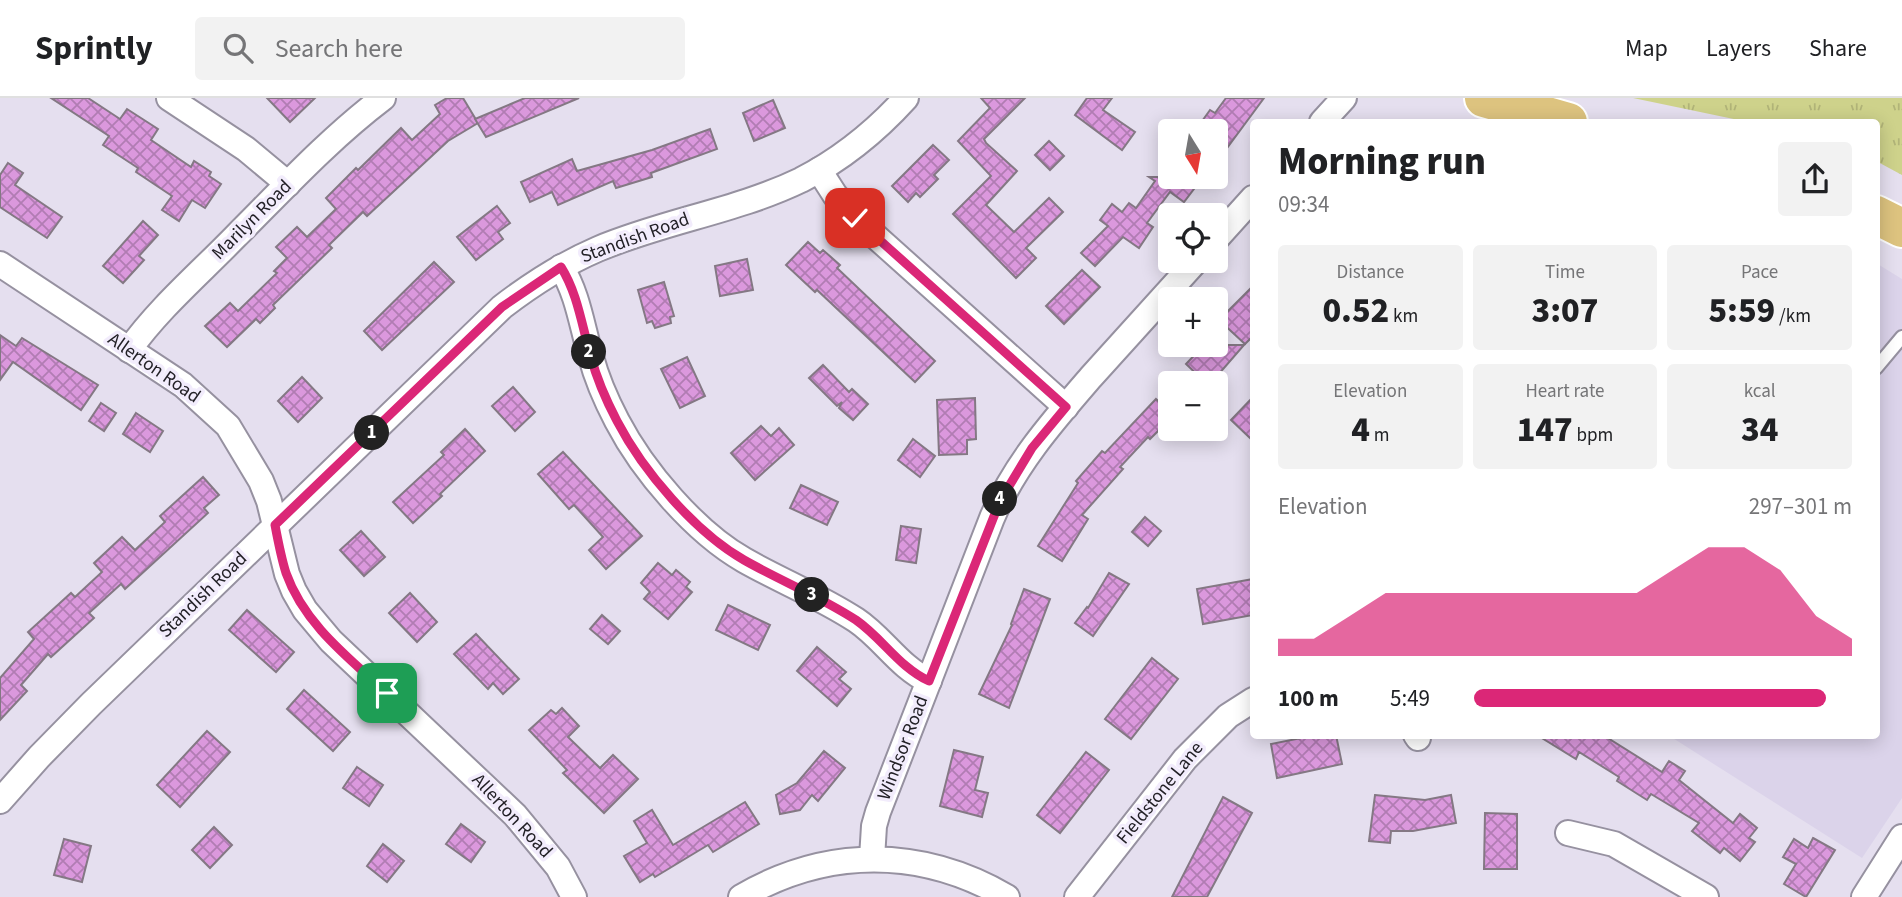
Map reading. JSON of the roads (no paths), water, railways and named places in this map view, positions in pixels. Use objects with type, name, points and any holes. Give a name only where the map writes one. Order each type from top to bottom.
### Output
[{"type":"main road","points":[[1484,98],[1558,119]]},
{"type":"main road","points":[[1880,217],[1902,229]]},
{"type":"street","points":[[169,98],[246,149],[288,184]]},
{"type":"street","name":"Marilyn Road","points":[[129,350],[158,314],[288,184],[345,128],[383,98]]},
{"type":"street","name":"Standish Road","points":[[0,801],[64,731],[493,314],[521,292],[561,267],[599,248],[755,198],[819,170],[870,132],[906,98]]},
{"type":"street","points":[[1325,119],[1344,98]]},
{"type":"street","points":[[819,170],[835,195],[855,218],[1066,407]]},
{"type":"street","points":[[1228,226],[1250,201]]},
{"type":"street","name":"Allerton Road","points":[[0,264],[183,385],[228,426],[261,481],[287,574],[305,610],[318,627],[515,815],[545,850],[574,897]]},
{"type":"street","points":[[561,267],[573,289],[596,374],[614,416],[642,460],[687,514],[714,541],[744,560],[858,622],[902,664],[929,681]]},
{"type":"street","name":"Windsor Road","points":[[872,858],[878,812],[1000,501],[1032,448],[1185,273]]},
{"type":"street","name":"Fieldstone Lane","points":[[1077,897],[1185,759],[1228,716],[1250,702]]},
{"type":"street","points":[[1567,833],[1614,844],[1706,897]]},
{"type":"street","points":[[1864,897],[1902,837]]},
{"type":"street","points":[[741,897],[773,880],[809,867],[872,858],[916,864],[959,875],[1007,897]]},
{"type":"lane","points":[[1880,363],[1902,337]]}]
